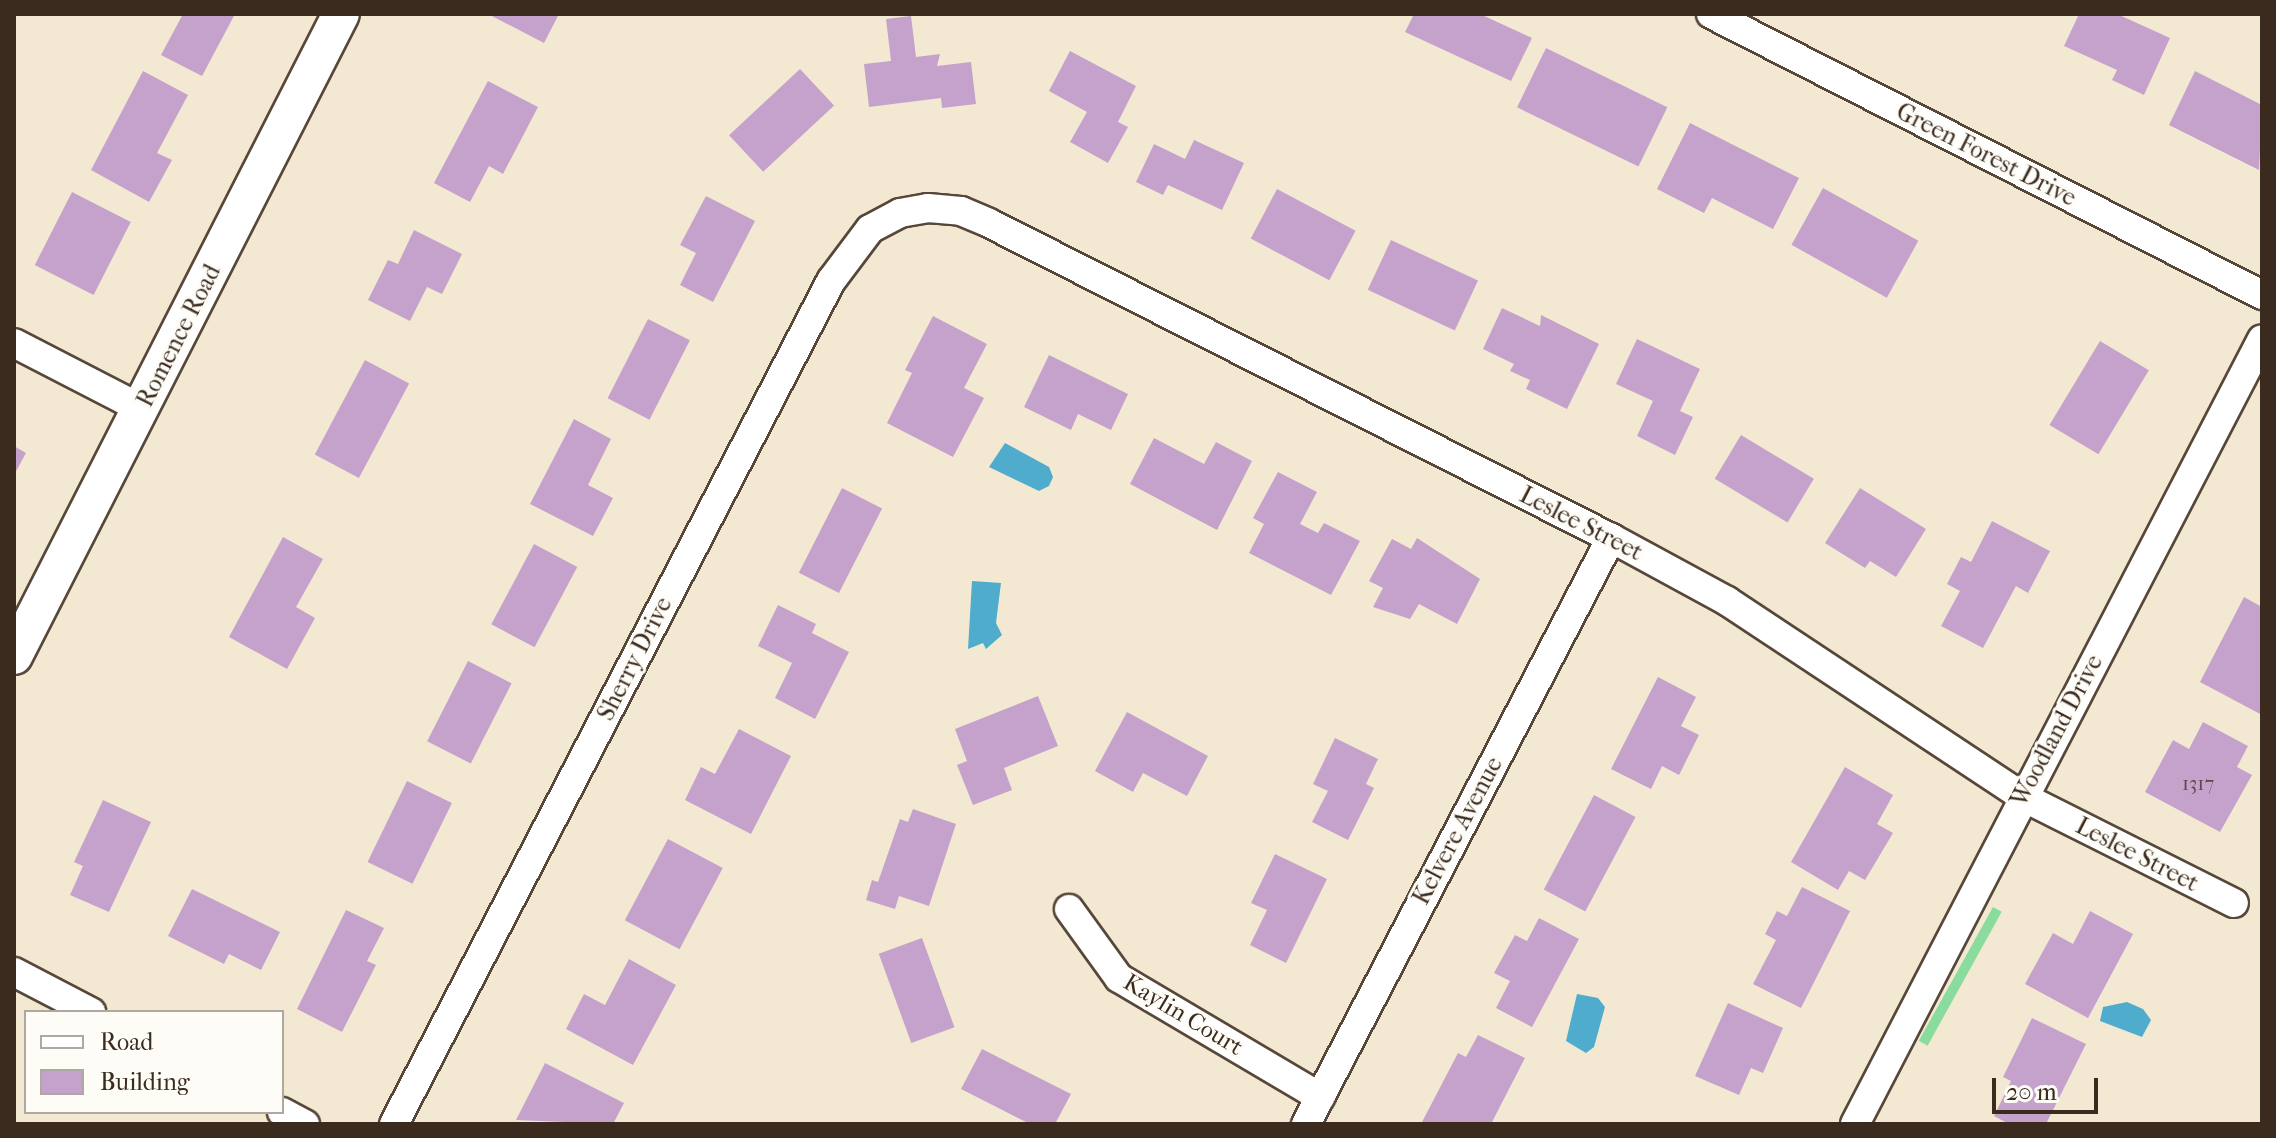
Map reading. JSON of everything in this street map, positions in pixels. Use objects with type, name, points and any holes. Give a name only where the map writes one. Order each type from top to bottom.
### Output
[{"type":"street","name":"Romence Road","points":[[14,656],[341,14]]},
{"type":"street","name":"Green Forest Drive","points":[[1711,14],[2262,295]]},
{"type":"street","name":"Leslee Street","points":[[900,213],[944,207],[989,223],[1611,538],[1727,601],[2023,797],[2234,903]]},
{"type":"street","name":"Sherry Drive","points":[[394,1124],[831,281],[870,229],[900,213]]},
{"type":"street","name":"Woodland Drive","points":[[1855,1124],[2262,339]]},
{"type":"street","points":[[14,343],[142,409]]},
{"type":"street","name":"Kelvere Avenue","points":[[1306,1124],[1611,538]]},
{"type":"street","name":"Kaylin Court","points":[[1069,909],[1119,978],[1320,1097]]},
{"type":"street","points":[[14,972],[87,1010]]},
{"type":"street","points":[[284,1113],[305,1124]]},
{"type":"green space","points":[[1993,907],[2002,912],[1928,1046],[1919,1041]]},
{"type":"water","points":[[1005,443],[1049,467],[1053,477],[1049,486],[1039,491],[989,467]]},
{"type":"water","points":[[972,581],[1001,583],[996,623],[1002,635],[986,649],[983,643],[968,649]]},
{"type":"water","points":[[1577,994],[1598,998],[1605,1007],[1594,1047],[1586,1053],[1566,1041]]},
{"type":"water","points":[[2127,1002],[2143,1009],[2151,1020],[2142,1037],[2100,1021],[2103,1007]]},
{"type":"building","points":[[183,14],[235,14],[202,76],[161,55]]},
{"type":"building","points":[[488,14],[559,14],[544,43]]},
{"type":"building","points":[[1414,14],[1480,14],[1532,38],[1511,81],[1405,32]]},
{"type":"building","points":[[2079,14],[2117,14],[2170,38],[2144,95],[2112,80],[2117,70],[2064,46]]},
{"type":"building","points":[[911,16],[916,57],[940,54],[937,66],[971,62],[976,104],[942,108],[941,98],[869,107],[864,64],[891,61],[886,19]]},
{"type":"building","points":[[1546,48],[1667,107],[1638,167],[1517,107]]},
{"type":"building","points":[[1070,51],[1136,86],[1118,122],[1128,127],[1108,163],[1070,142],[1087,112],[1049,91]]},
{"type":"building","points":[[800,69],[834,106],[763,172],[729,135]]},
{"type":"building","points":[[143,71],[188,95],[157,153],[172,160],[149,202],[91,170]]},
{"type":"building","points":[[2195,71],[2262,105],[2259,170],[2169,125]]},
{"type":"building","points":[[488,81],[538,107],[503,174],[489,166],[470,202],[434,183]]},
{"type":"building","points":[[1690,123],[1799,178],[1773,229],[1712,198],[1704,213],[1657,189]]},
{"type":"building","points":[[1194,140],[1244,163],[1222,210],[1168,185],[1163,195],[1136,182],[1154,144],[1185,159]]},
{"type":"building","points":[[1823,188],[1918,241],[1887,298],[1791,245]]},
{"type":"building","points":[[1277,189],[1356,231],[1329,280],[1251,238]]},
{"type":"building","points":[[72,192],[131,222],[94,295],[35,265]]},
{"type":"building","points":[[706,196],[755,221],[713,302],[680,285],[696,253],[680,245]]},
{"type":"building","points":[[414,230],[462,254],[442,294],[427,287],[410,321],[368,300],[388,260],[398,264]]},
{"type":"building","points":[[1391,240],[1478,281],[1455,330],[1368,290]]},
{"type":"building","points":[[1502,308],[1540,326],[1541,315],[1599,344],[1567,409],[1526,389],[1530,380],[1510,371],[1514,364],[1483,349]]},
{"type":"building","points":[[933,316],[987,344],[964,388],[984,398],[953,457],[887,423],[912,373],[905,370]]},
{"type":"building","points":[[648,319],[690,340],[649,420],[608,398]]},
{"type":"building","points":[[1637,339],[1700,369],[1680,411],[1693,417],[1675,455],[1637,436],[1653,401],[1616,384]]},
{"type":"building","points":[[2100,341],[2149,370],[2098,454],[2050,425]]},
{"type":"building","points":[[1049,355],[1128,394],[1111,430],[1078,414],[1071,430],[1024,407]]},
{"type":"building","points":[[365,360],[409,383],[359,478],[315,454]]},
{"type":"building","points":[[574,419],[611,439],[588,485],[613,498],[593,536],[530,504]]},
{"type":"building","points":[[1741,435],[1814,479],[1788,522],[1715,479]]},
{"type":"building","points":[[1154,438],[1204,464],[1216,442],[1252,461],[1217,530],[1130,484]]},
{"type":"building","points":[[14,446],[26,453],[14,475]]},
{"type":"building","points":[[1278,472],[1317,492],[1300,524],[1318,533],[1324,523],[1360,541],[1331,595],[1249,553],[1264,524],[1253,518]]},
{"type":"building","points":[[842,488],[882,508],[839,593],[799,573]]},
{"type":"building","points":[[1860,488],[1926,529],[1896,577],[1870,561],[1865,568],[1825,543]]},
{"type":"building","points":[[1992,521],[2050,551],[2028,593],[2016,586],[1983,648],[1941,626],[1960,591],[1947,584],[1961,557],[1971,562]]},
{"type":"building","points":[[283,537],[323,559],[296,607],[315,618],[287,669],[229,637]]},
{"type":"building","points":[[1417,538],[1480,579],[1457,624],[1419,604],[1410,619],[1373,607],[1383,588],[1369,581],[1392,539],[1411,549]]},
{"type":"building","points":[[534,544],[577,567],[535,647],[491,624]]},
{"type":"building","points":[[2244,597],[2262,607],[2262,715],[2200,682]]},
{"type":"building","points":[[778,605],[816,624],[812,633],[849,652],[815,719],[775,698],[792,663],[758,646]]},
{"type":"building","points":[[468,661],[512,683],[471,763],[427,741]]},
{"type":"building","points":[[1658,677],[1696,697],[1681,726],[1699,735],[1679,775],[1662,766],[1651,789],[1611,769]]},
{"type":"building","points":[[1038,696],[1058,746],[1004,768],[1012,790],[973,805],[957,765],[967,761],[955,729]]},
{"type":"building","points":[[1127,712],[1208,756],[1187,796],[1143,773],[1133,792],[1095,771]]},
{"type":"building","points":[[2203,722],[2248,746],[2237,767],[2252,775],[2220,832],[2145,792],[2173,740],[2189,749]]},
{"type":"building","points":[[739,729],[791,756],[751,834],[685,800],[701,767],[715,774]]},
{"type":"building","points":[[1335,738],[1378,759],[1366,784],[1374,788],[1348,840],[1312,822],[1328,791],[1313,784]]},
{"type":"building","points":[[1845,767],[1893,795],[1877,824],[1893,833],[1865,880],[1849,871],[1838,890],[1791,862]]},
{"type":"building","points":[[407,781],[452,803],[412,884],[368,862]]},
{"type":"building","points":[[1594,795],[1635,817],[1585,912],[1544,889]]},
{"type":"building","points":[[103,800],[151,822],[109,912],[70,895],[83,866],[74,862]]},
{"type":"building","points":[[913,809],[956,824],[929,906],[899,896],[895,909],[866,900],[872,880],[878,882],[900,819],[908,822]]},
{"type":"building","points":[[668,839],[723,868],[680,949],[625,920]]},
{"type":"building","points":[[1275,854],[1327,879],[1286,963],[1250,945],[1267,910],[1251,903]]},
{"type":"building","points":[[1802,887],[1850,911],[1801,1008],[1753,984],[1776,940],[1765,934],[1777,911],[1787,916]]},
{"type":"building","points":[[192,889],[280,932],[261,970],[229,954],[224,964],[168,936]]},
{"type":"building","points":[[346,910],[384,928],[367,961],[376,965],[342,1032],[297,1009]]},
{"type":"building","points":[[2090,911],[2133,934],[2088,1018],[2025,984],[2053,933],[2073,944]]},
{"type":"building","points":[[1539,918],[1579,939],[1532,1027],[1496,1008],[1510,981],[1494,973],[1515,935],[1527,941]]},
{"type":"building","points":[[922,938],[954,1027],[911,1043],[879,954]]},
{"type":"building","points":[[629,959],[676,985],[633,1065],[566,1029],[584,994],[605,1005]]},
{"type":"building","points":[[1728,1003],[1783,1028],[1763,1073],[1751,1068],[1739,1095],[1695,1076]]},
{"type":"building","points":[[2032,1018],[2086,1044],[2046,1124],[2009,1124],[1994,1116],[2011,1081],[2003,1077]]},
{"type":"building","points":[[1478,1035],[1525,1058],[1491,1124],[1422,1122],[1458,1053],[1466,1057]]},
{"type":"building","points":[[982,1049],[1071,1094],[1055,1124],[1030,1124],[961,1089]]},
{"type":"building","points":[[545,1063],[624,1103],[613,1124],[516,1120]]}]
